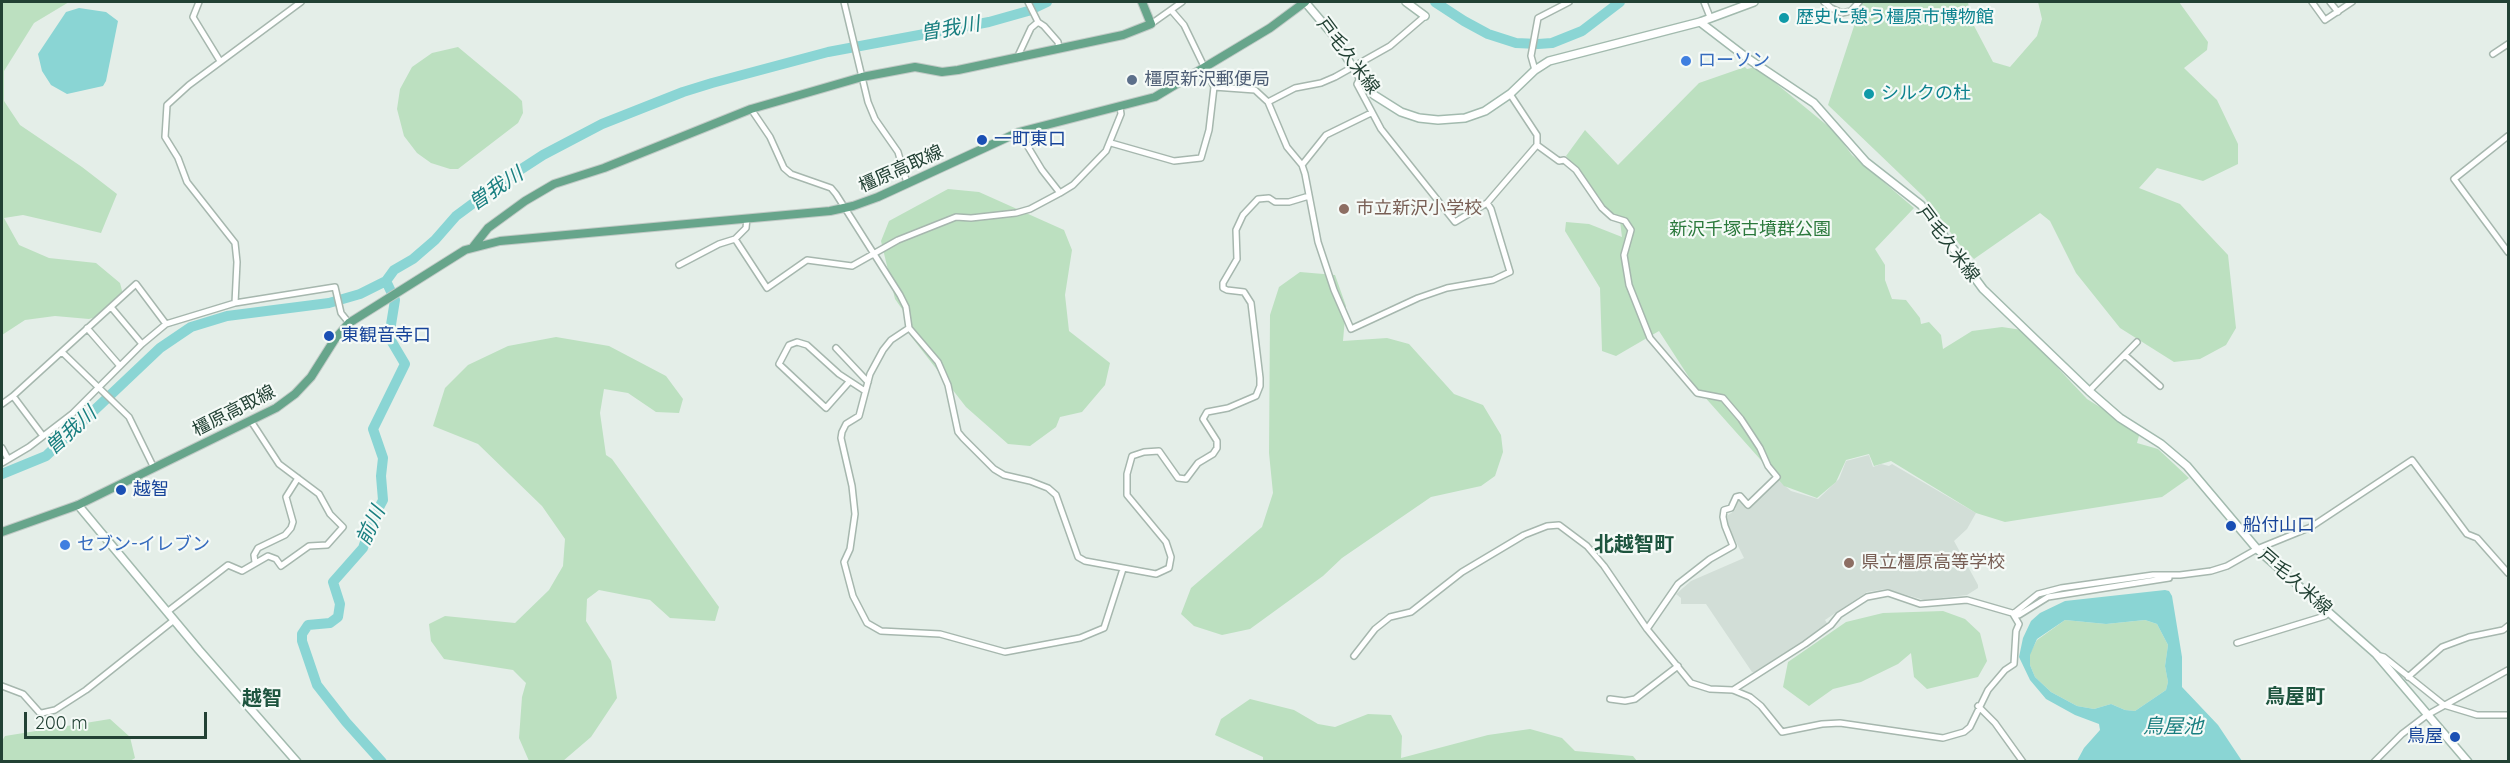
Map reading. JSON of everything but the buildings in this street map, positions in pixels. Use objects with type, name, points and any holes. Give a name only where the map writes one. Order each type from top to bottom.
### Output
[{"type":"main road","points":[[1142,2],[1151,24]]},
{"type":"main road","name":"橿原高取線","points":[[2,532],[78,505],[276,408],[296,394],[312,377],[335,339],[349,323],[473,247],[500,242],[844,208],[878,197],[1019,132],[1155,97],[1281,21],[1305,2]]},
{"type":"main road","name":"戸毛久米線","points":[[1305,2],[1333,35],[1360,78],[1374,95],[1390,106],[1419,118],[1437,120],[1476,115],[1510,94],[1535,70],[1549,61],[1700,22],[1746,58],[1814,103],[1866,162],[1921,205],[1983,289],[2120,418],[2161,444],[2187,466],[2257,549],[2376,654],[2468,762]]},
{"type":"main road","points":[[1406,2],[1425,16]]},
{"type":"main road","points":[[1700,22],[1754,2]]},
{"type":"main road","name":"橿原高取線","points":[[473,247],[488,228],[525,201],[554,184],[604,168],[751,109],[862,77],[915,67],[942,72],[1123,35],[1151,24]]},
{"type":"main road","points":[[78,505],[297,762]]},
{"type":"street","points":[[199,2],[193,17],[220,61]]},
{"type":"street","points":[[844,2],[868,102],[898,152],[907,183]]},
{"type":"street","points":[[1028,2],[1037,21],[1058,42],[1059,48]]},
{"type":"street","points":[[1151,24],[1182,2]]},
{"type":"street","points":[[1535,70],[1531,56],[1538,18],[1569,2]]},
{"type":"street","points":[[1704,2],[1710,17]]},
{"type":"street","points":[[1824,2],[1842,13],[1851,11],[1859,2]]},
{"type":"street","points":[[2312,2],[2325,20],[2352,2]]},
{"type":"street","points":[[2330,2],[2338,12]]},
{"type":"street","points":[[234,303],[237,262],[235,243],[187,182],[178,158],[165,137],[167,105],[296,3]]},
{"type":"street","points":[[1111,143],[1174,161],[1201,158],[1209,130],[1215,87],[1184,25],[1171,10]]},
{"type":"street","points":[[1268,102],[1295,88],[1322,83],[1390,46],[1425,16]]},
{"type":"street","points":[[1017,58],[1031,28],[1037,21]]},
{"type":"street","points":[[2493,54],[2508,44]]},
{"type":"street","points":[[1360,78],[1357,84],[1381,129],[1455,222],[1487,203],[1537,145],[1537,135],[1510,94]]},
{"type":"street","points":[[1215,87],[1255,90],[1268,102],[1287,147],[1302,165],[1323,260],[1351,329],[1418,298],[1447,288],[1493,280],[1510,272],[1491,209],[1487,203]]},
{"type":"street","points":[[735,239],[767,288],[803,261],[812,260],[852,266],[898,240],[956,217],[971,218],[1016,213],[1030,209],[1073,185],[1101,157],[1111,143],[1121,114],[1120,107]]},
{"type":"street","points":[[751,109],[770,137],[784,168],[791,174],[831,188],[844,208],[906,307],[909,328],[938,362],[951,396],[958,432],[994,469],[1004,475],[1039,484],[1056,495],[1078,557],[1085,561],[1123,569],[1156,574],[1169,568],[1171,563],[1166,542],[1127,495],[1132,456],[1159,451],[1178,478],[1186,479],[1198,463],[1218,448],[1217,441],[1203,419],[1207,412],[1249,400],[1256,396],[1260,386],[1251,303],[1244,292],[1227,290],[1223,288],[1222,283],[1237,260],[1236,230],[1243,215],[1258,200],[1269,198],[1275,202],[1289,202],[1309,196]]},
{"type":"street","points":[[1302,165],[1326,135],[1371,113]]},
{"type":"street","points":[[1019,132],[1041,170],[1060,193]]},
{"type":"street","points":[[2508,136],[2454,179],[2508,252]]},
{"type":"street","points":[[1537,145],[1559,160],[1564,160],[1576,170],[1602,208],[1612,217],[1625,221],[1631,230],[1624,255],[1629,285],[1650,338],[1697,393],[1724,398],[1760,447],[1768,466],[1777,477],[1748,505],[1740,496],[1736,497],[1731,508],[1724,510],[1725,526],[1733,546],[1710,559],[1678,584],[1647,629]]},
{"type":"street","points":[[679,265],[719,244],[735,239],[746,228],[747,218]]},
{"type":"street","points":[[2,404],[136,284],[166,324]]},
{"type":"street","points":[[2,463],[72,414],[142,344],[166,324],[234,303],[335,287],[341,313],[349,323]]},
{"type":"street","points":[[111,307],[142,344]]},
{"type":"street","points":[[87,328],[120,366]]},
{"type":"street","points":[[909,328],[891,340],[883,350],[868,382],[859,416],[846,424],[841,438],[852,486],[855,514],[850,549],[844,562],[858,608],[871,626],[881,631],[952,636],[1005,652],[1080,638],[1104,628],[1123,569]]},
{"type":"street","points":[[849,382],[826,408],[779,364],[789,345],[797,342],[807,345],[849,382],[865,391]]},
{"type":"street","points":[[2089,391],[2138,342]]},
{"type":"street","points":[[836,348],[868,382]]},
{"type":"street","points":[[62,352],[129,417],[154,468]]},
{"type":"street","points":[[2125,355],[2160,386]]},
{"type":"street","points":[[13,396],[43,436]]},
{"type":"street","points":[[167,612],[228,566],[242,571],[268,556],[276,559],[281,566],[309,546],[327,545],[343,527],[330,514],[319,494],[279,464],[251,421]]},
{"type":"street","points":[[2,448],[8,459]]},
{"type":"street","points":[[1732,690],[1805,644],[1831,625],[1839,615],[1867,597],[1888,593],[1920,604],[1967,600],[2019,615],[2048,597],[2211,571],[2227,566],[2257,549],[2311,527],[2412,460],[2467,534],[2477,538],[2508,573]]},
{"type":"street","points":[[255,562],[254,555],[258,548],[285,535],[291,528],[293,522],[286,497],[298,478]]},
{"type":"street","points":[[1354,656],[1375,629],[1390,617],[1411,612],[1462,572],[1524,536],[1547,526],[1559,525],[1587,546],[1605,566],[1647,629],[1691,683],[1701,687],[1732,690],[1750,697],[1761,706],[1782,732],[1840,723],[1943,738],[1970,728],[1978,706],[1988,690],[2005,670],[2014,664],[2016,631],[2019,624],[2013,614]]},
{"type":"street","points":[[2237,643],[2325,616],[2330,612]]},
{"type":"street","points":[[2,686],[23,694],[39,712],[56,710],[86,690],[174,620]]},
{"type":"street","points":[[2408,677],[2442,647],[2469,637],[2503,630],[2508,626]]},
{"type":"street","points":[[2376,654],[2384,657],[2444,705],[2477,715],[2508,715]]},
{"type":"street","points":[[1610,699],[1625,701],[1635,699],[1678,666]]},
{"type":"street","points":[[2374,762],[2402,734],[2427,715],[2508,670]]},
{"type":"street","points":[[1978,706],[1995,723],[2023,762]]},
{"type":"shaded area","name":"県立橿原高等学校","points":[[1869,455],[1873,467],[1892,464],[1976,513],[1967,529],[1954,541],[1978,588],[1967,595],[1924,600],[1886,589],[1867,592],[1825,620],[1828,625],[1758,672],[1752,672],[1706,604],[1681,604],[1681,598],[1676,594],[1691,581],[1744,558],[1728,526],[1727,516],[1735,510],[1739,498],[1748,509],[1778,480],[1791,491],[1818,499],[1839,479],[1846,461]]},
{"type":"green space","points":[[2,2],[69,2],[34,23],[4,71],[4,101],[20,125],[117,194],[101,233],[23,215],[4,218],[19,245],[49,258],[96,263],[120,283],[124,298],[107,314],[89,319],[55,316],[25,320],[2,335]]},
{"type":"green space","points":[[1862,2],[1968,2],[1971,20],[1993,62],[2010,67],[2037,36],[2042,19],[2038,2],[2179,2],[2208,42],[2207,50],[2184,68],[2217,100],[2238,144],[2238,164],[2203,181],[2157,168],[2139,188],[2180,204],[2228,255],[2236,328],[2226,345],[2200,359],[2174,362],[2120,328],[2076,273],[2050,221],[2040,213],[1974,259],[1960,245],[1924,197],[1828,105]]},
{"type":"green space","points":[[458,47],[522,101],[523,113],[518,123],[458,169],[450,169],[431,163],[417,153],[404,136],[397,109],[400,89],[412,67],[432,53]]},
{"type":"green space","name":"新沢千塚古墳群公園","points":[[1745,67],[1747,69],[1756,67],[1834,131],[1852,155],[1914,208],[1875,249],[1885,265],[1885,280],[1892,299],[1906,300],[1920,318],[1921,324],[1929,322],[1941,335],[1943,349],[1972,331],[2002,327],[2022,330],[2087,399],[2140,432],[2137,443],[2158,449],[2189,478],[2162,497],[2005,522],[1976,513],[1891,461],[1874,466],[1869,454],[1846,460],[1836,482],[1817,498],[1784,486],[1694,385],[1659,331],[1616,356],[1602,351],[1600,288],[1565,231],[1566,222],[1589,224],[1622,237],[1620,221],[1607,210],[1566,156],[1585,130],[1618,165],[1699,83]]},
{"type":"green space","points":[[948,189],[979,192],[1064,230],[1072,250],[1065,295],[1069,331],[1110,363],[1105,385],[1082,412],[1060,417],[1056,427],[1030,446],[1008,444],[966,407],[910,335],[907,316],[895,299],[881,241],[889,221]]},
{"type":"green space","points":[[1300,272],[1335,275],[1346,306],[1343,341],[1387,338],[1409,344],[1454,394],[1483,405],[1501,435],[1503,452],[1495,476],[1481,486],[1431,497],[1342,558],[1323,576],[1250,629],[1222,635],[1194,626],[1181,614],[1191,588],[1262,527],[1273,493],[1269,453],[1270,315],[1279,287]]},
{"type":"green space","points":[[556,337],[609,346],[666,376],[683,399],[679,413],[656,412],[628,393],[604,389],[600,413],[606,455],[612,459],[719,607],[715,621],[670,618],[650,600],[599,590],[587,599],[586,621],[611,661],[617,698],[591,737],[563,761],[529,761],[519,738],[522,697],[526,683],[513,670],[444,659],[431,641],[429,624],[445,616],[515,623],[549,590],[563,566],[565,539],[542,506],[478,444],[433,426],[445,388],[468,365],[508,346]]},
{"type":"green space","points":[[1943,611],[1965,619],[1980,633],[1987,661],[1978,677],[1927,689],[1914,677],[1911,653],[1898,664],[1861,682],[1833,689],[1809,706],[1783,687],[1788,662],[1846,622],[1883,613]]},
{"type":"green space","points":[[2065,620],[2106,624],[2145,620],[2157,624],[2168,645],[2165,666],[2168,682],[2166,690],[2135,711],[2125,710],[2111,704],[2094,709],[2077,706],[2051,692],[2035,677],[2029,655],[2037,640]]},
{"type":"green space","points":[[1250,699],[1294,710],[1318,724],[1335,727],[1368,714],[1391,715],[1402,736],[1401,758],[1488,735],[1530,729],[1562,738],[1575,751],[1633,756],[1637,761],[1263,761],[1263,757],[1215,735],[1221,719]]},
{"type":"green space","points":[[110,719],[130,737],[135,758],[130,761],[2,761],[2,741],[5,736]]},
{"type":"water","points":[[79,8],[106,12],[118,21],[103,86],[67,94],[51,85],[42,71],[38,54],[66,12]]},
{"type":"water","name":"鳥屋池","points":[[2169,591],[2172,596],[2182,657],[2182,687],[2218,725],[2242,761],[2077,761],[2084,748],[2100,730],[2099,724],[2075,715],[2046,699],[2030,680],[2019,657],[2023,638],[2031,621],[2040,613],[2065,601]],"holes":[[[2065,620],[2106,624],[2145,620],[2157,624],[2168,645],[2165,666],[2168,682],[2166,690],[2135,711],[2125,710],[2111,704],[2094,709],[2077,706],[2051,692],[2035,677],[2030,665],[2030,655],[2037,639]]]},
{"type":"waterway","name":"曽我川","points":[[2,474],[46,456],[160,348],[191,327],[227,316],[329,303],[360,294],[386,281],[394,270],[413,259],[435,240],[456,216],[506,179],[543,155],[602,124],[712,83],[828,52],[989,22],[1028,11],[1047,2]]},
{"type":"waterway","name":"曽我川","points":[[1435,2],[1488,34],[1516,43],[1538,44],[1552,43],[1582,31],[1620,2]]},
{"type":"waterway","name":"前川","points":[[382,762],[317,685],[302,641],[302,634],[308,625],[330,623],[338,617],[340,604],[333,582],[363,548],[372,521],[383,500],[381,476],[383,458],[373,429],[405,364],[389,337],[395,300],[386,281]]},
{"type":"place","name":"歴史に憩う橿原市博物館","points":[[1784,18]]},
{"type":"place","name":"ローソン","points":[[1686,61]]},
{"type":"place","name":"橿原新沢郵便局","points":[[1132,80]]},
{"type":"place","name":"シルクの杜","points":[[1869,94]]},
{"type":"place","name":"一町東口","points":[[982,140]]},
{"type":"place","name":"市立新沢小学校","points":[[1344,209]]},
{"type":"place","name":"東観音寺口","points":[[329,336]]},
{"type":"place","name":"越智","points":[[121,490]]},
{"type":"place","name":"船付山口","points":[[2231,526]]},
{"type":"place","name":"セブン-イレブン","points":[[65,545]]},
{"type":"place","name":"県立橿原高等学校","points":[[1849,563]]},
{"type":"place","name":"鳥屋","points":[[2455,737]]},
{"type":"district","name":"北越智町","points":[[1634,545]]},
{"type":"district","name":"鳥屋町","points":[[2295,697]]},
{"type":"district","name":"越智","points":[[262,699]]}]
